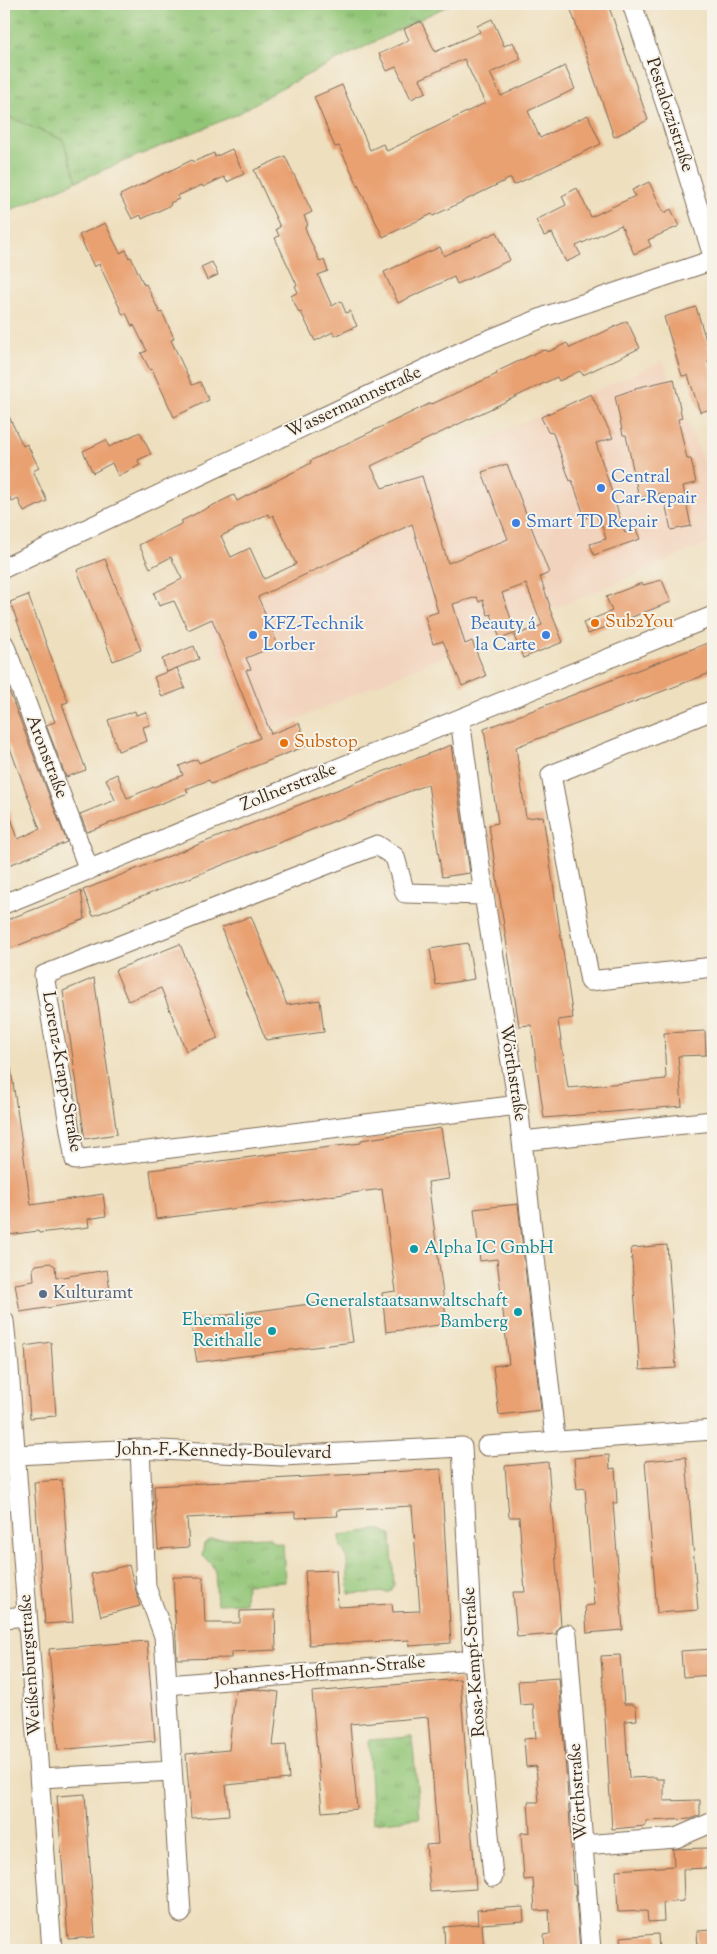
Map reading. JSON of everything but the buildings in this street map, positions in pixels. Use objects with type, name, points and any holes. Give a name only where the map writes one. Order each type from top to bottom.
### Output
[{"type":"street","name":"Pestalozzistraße","points":[[632,4],[670,117],[713,256]]},
{"type":"street","name":"Wassermannstraße","points":[[4,568],[476,345],[547,316],[713,260]]},
{"type":"street","name":"Zollnerstraße","points":[[4,904],[713,616]]},
{"type":"street","name":"Aronstraße","points":[[4,644],[89,870]]},
{"type":"street","points":[[713,710],[551,775],[590,981],[713,967]]},
{"type":"street","name":"Wörthstraße","points":[[460,719],[484,895],[518,1104],[554,1428]]},
{"type":"street","name":"Lorenz-Krapp-Straße","points":[[484,895],[405,893],[395,857],[377,845],[44,975],[75,1160],[518,1104]]},
{"type":"street","points":[[522,1141],[713,1121]]},
{"type":"street","name":"Weißenburgstraße","points":[[4,1320],[16,1455],[52,1950]]},
{"type":"street","points":[[487,1446],[713,1430]]},
{"type":"street","name":"John-F.-Kennedy-Boulevard","points":[[16,1455],[140,1449],[282,1456],[462,1447]]},
{"type":"street","name":"Rosa-Kempf-Straße","points":[[462,1447],[474,1660],[493,1877]]},
{"type":"street","points":[[140,1449],[146,1588],[164,1636],[182,1913]]},
{"type":"street","points":[[4,1618],[27,1616]]},
{"type":"street","name":"Wörthstraße","points":[[567,1634],[591,1950]]},
{"type":"street","name":"Johannes-Hoffmann-Straße","points":[[167,1685],[474,1660]]},
{"type":"street","points":[[40,1778],[172,1771]]},
{"type":"street","points":[[583,1845],[676,1838],[713,1822]]},
{"type":"shaded area","points":[[663,361],[713,485],[713,541],[255,737],[207,622],[413,525],[400,477]]},
{"type":"green space","points":[[4,4],[451,4],[277,90],[238,114],[77,181],[63,140],[4,115]]},
{"type":"green space","points":[[4,115],[63,140],[77,181],[4,213]]},
{"type":"green space","points":[[382,1530],[391,1535],[394,1586],[390,1592],[349,1594],[347,1561],[341,1547],[340,1535]]},
{"type":"green space","points":[[269,1537],[273,1542],[283,1544],[285,1582],[246,1584],[245,1603],[217,1604],[215,1572],[212,1565],[202,1555],[204,1544],[211,1539]]},
{"type":"green space","points":[[4,1691],[10,1753],[4,1753]]},
{"type":"green space","points":[[412,1737],[420,1818],[373,1823],[368,1740]]},
{"type":"place","name":"Central Car-Repair","points":[[601,488]]},
{"type":"place","name":"Smart TD Repair","points":[[516,523]]},
{"type":"place","name":"Sub2You","points":[[595,623]]},
{"type":"place","name":"KFZ-Technik Lorber","points":[[253,635]]},
{"type":"place","name":"Beauty á la Carte","points":[[546,635]]},
{"type":"place","name":"Substop","points":[[284,743]]},
{"type":"place","name":"Alpha IC GmbH","points":[[414,1249]]},
{"type":"place","name":"Kulturamt","points":[[43,1294]]},
{"type":"place","name":"Generalstaatsanwaltschaft Bamberg","points":[[518,1312]]},
{"type":"place","name":"Ehemalige Reithalle","points":[[272,1331]]}]
